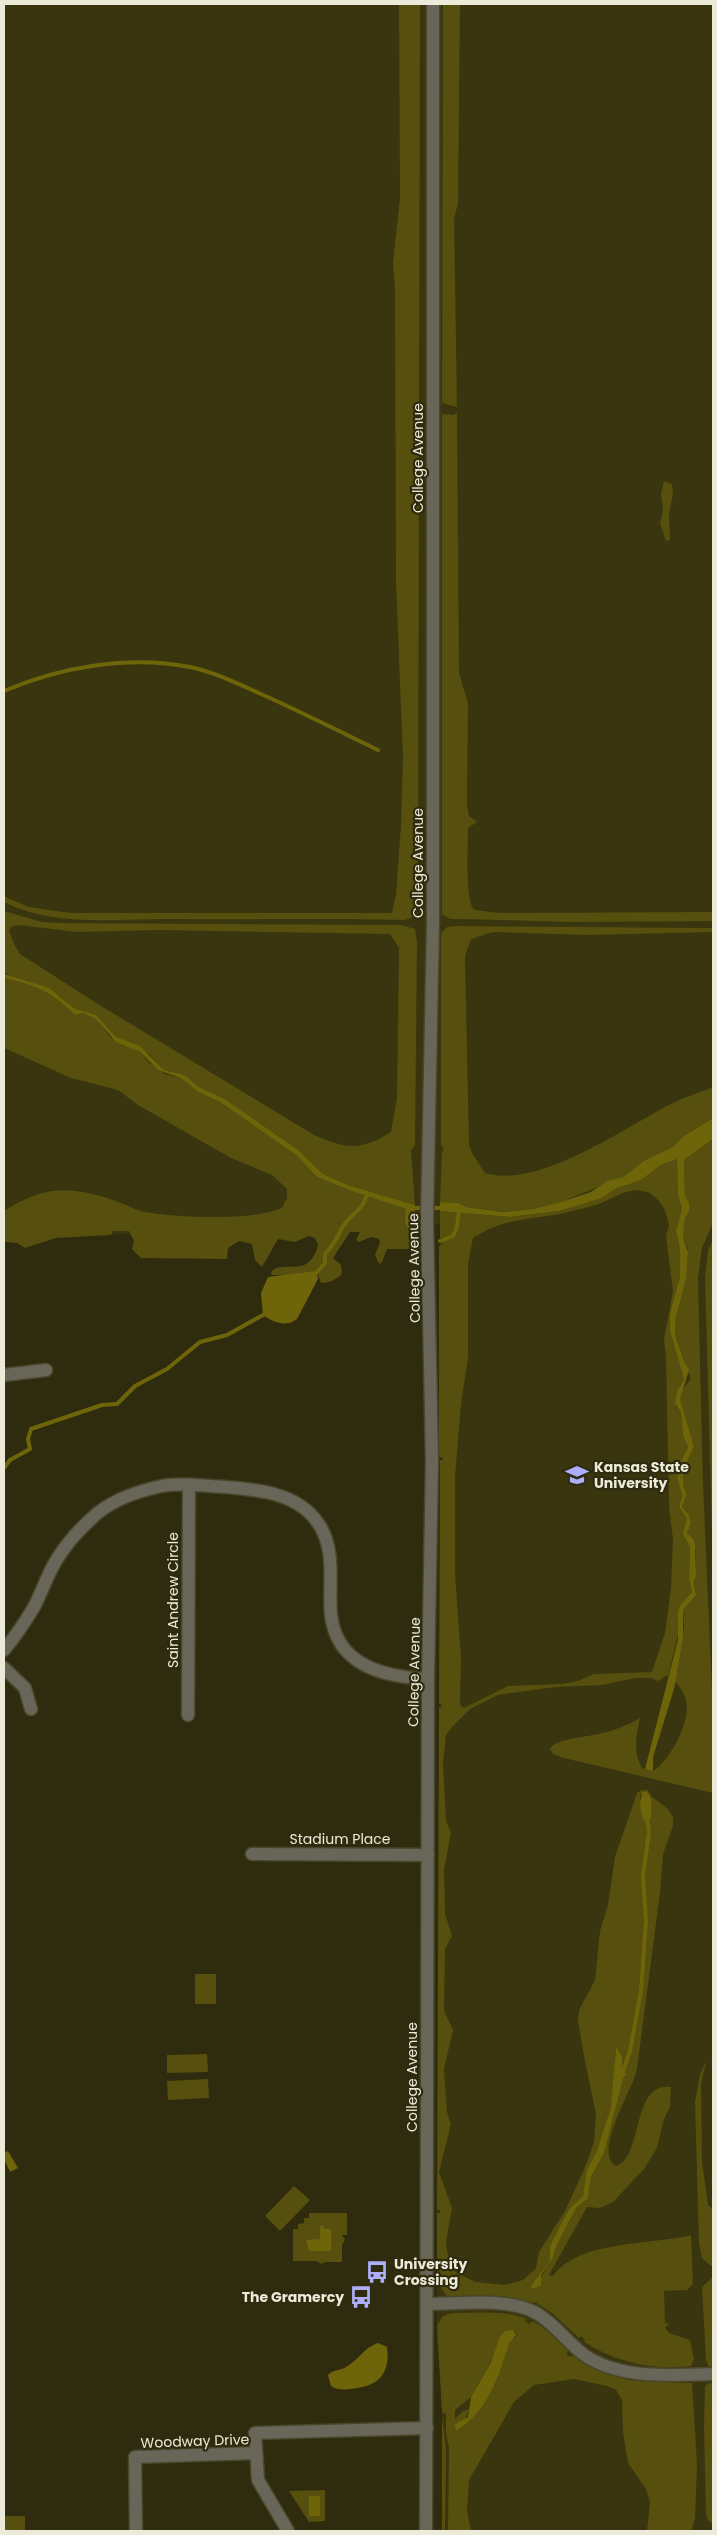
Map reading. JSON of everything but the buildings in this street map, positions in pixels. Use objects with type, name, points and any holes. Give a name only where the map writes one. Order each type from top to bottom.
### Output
[{"type":"street","name":"College Avenue","points":[[426,2531],[428,1679],[432,1460],[428,1183],[433,922],[433,4]]},
{"type":"street","points":[[4,1375],[46,1370]]},
{"type":"street","points":[[4,1650],[34,1607],[58,1557],[93,1517],[115,1503],[139,1492],[164,1486],[189,1485],[259,1489],[298,1505],[318,1522],[326,1541],[331,1564],[331,1616],[338,1636],[350,1654],[371,1670],[403,1678],[428,1679]]},
{"type":"street","name":"Saint Andrew Circle","points":[[188,1715],[189,1485]]},
{"type":"street","points":[[4,1668],[25,1688],[32,1709]]},
{"type":"street","name":"Stadium Place","points":[[252,1854],[428,1855]]},
{"type":"street","points":[[427,2304],[480,2304],[530,2310],[584,2354],[605,2364],[643,2374],[713,2374]]},
{"type":"street","name":"Woodway Drive","points":[[136,2531],[135,2457],[256,2454],[256,2433],[427,2428]]},
{"type":"street","points":[[256,2454],[258,2480],[288,2531]]},
{"type":"shaded area","name":"Kansas State University","points":[[4,4],[713,4],[713,2531],[442,2531],[442,2402],[437,2339],[437,2283],[442,1224],[4,1238]]},
{"type":"shaded area","points":[[399,4],[420,4],[418,896],[416,916],[405,920],[85,920],[43,915],[23,910],[4,902],[4,896],[28,907],[71,913],[392,913],[396,895],[401,825],[403,757],[396,582],[395,289],[393,263],[400,198]]},
{"type":"shaded area","points":[[443,4],[460,4],[458,204],[454,218],[457,407],[442,403]]},
{"type":"shaded area","points":[[457,412],[459,673],[468,703],[467,805],[469,816],[477,822],[468,828],[468,884],[471,904],[474,910],[500,913],[713,912],[713,921],[570,922],[450,919],[442,914],[442,414],[454,415]]},
{"type":"shaded area","points":[[664,481],[672,484],[673,494],[669,514],[670,540],[666,541],[660,523],[663,510],[661,493]]},
{"type":"shaded area","points":[[4,911],[42,922],[63,923],[401,925],[415,929],[417,942],[415,1145],[411,1151],[415,1205],[348,1185],[323,1174],[298,1150],[225,1099],[199,1087],[185,1075],[164,1070],[148,1053],[116,1037],[96,1015],[74,1008],[58,995],[4,973]],"holes":[[[19,925],[77,932],[160,930],[390,934],[399,948],[397,1098],[391,1132],[371,1142],[353,1146],[335,1143],[314,1135],[98,1004],[20,954],[9,930],[13,926]]]},
{"type":"shaded area","points":[[447,927],[713,928],[713,932],[587,935],[493,932],[471,939],[465,956],[469,1144],[472,1153],[485,1173],[507,1176],[555,1165],[606,1141],[676,1102],[713,1087],[713,1118],[684,1136],[673,1147],[645,1160],[623,1177],[561,1202],[533,1209],[503,1212],[466,1207],[458,1203],[440,1202],[442,1151],[444,1151],[441,1144],[441,933]]},
{"type":"shaded area","points":[[4,974],[49,988],[74,1008],[96,1015],[116,1037],[140,1046],[164,1070],[185,1075],[199,1087],[225,1099],[298,1150],[323,1174],[348,1185],[415,1205],[415,1212],[317,1177],[296,1155],[220,1102],[198,1092],[181,1078],[158,1070],[140,1052],[116,1042],[96,1019],[83,1013],[75,1015],[58,1000],[42,990],[4,978]]},
{"type":"shaded area","points":[[4,978],[42,990],[58,1000],[75,1015],[83,1013],[97,1019],[110,1037],[140,1052],[149,1063],[165,1074],[181,1078],[198,1092],[220,1102],[296,1155],[317,1177],[415,1212],[416,1236],[411,1233],[416,1249],[387,1249],[382,1262],[379,1264],[375,1255],[380,1242],[379,1239],[371,1237],[359,1242],[356,1240],[360,1232],[350,1232],[333,1258],[341,1265],[342,1274],[332,1281],[321,1283],[317,1272],[314,1271],[287,1275],[272,1275],[271,1272],[276,1268],[302,1266],[308,1262],[314,1256],[318,1245],[315,1238],[309,1236],[295,1242],[278,1239],[262,1267],[255,1260],[252,1244],[239,1241],[228,1248],[227,1259],[141,1258],[132,1249],[134,1241],[129,1231],[113,1231],[111,1235],[56,1238],[25,1248],[17,1243],[4,1242],[4,1211],[31,1197],[57,1190],[97,1195],[141,1211],[192,1217],[233,1217],[269,1212],[282,1208],[287,1198],[287,1189],[272,1175],[229,1157],[138,1105],[118,1090],[71,1078],[4,1048]]},
{"type":"shaded area","points":[[713,1118],[713,1139],[684,1160],[685,1197],[689,1203],[689,1211],[685,1218],[683,1238],[688,1252],[686,1279],[676,1317],[675,1336],[689,1370],[680,1399],[694,1446],[684,1469],[683,1481],[687,1494],[682,1507],[689,1515],[691,1523],[687,1533],[695,1544],[696,1576],[694,1582],[696,1595],[683,1610],[683,1637],[674,1689],[653,1757],[653,1771],[645,1769],[678,1640],[678,1611],[680,1605],[692,1592],[689,1580],[690,1547],[683,1534],[687,1518],[679,1507],[682,1495],[677,1478],[681,1461],[688,1447],[683,1436],[681,1413],[675,1403],[677,1391],[684,1379],[670,1331],[670,1314],[680,1276],[680,1250],[676,1231],[682,1208],[678,1195],[677,1159],[661,1165],[641,1180],[615,1189],[602,1198],[560,1211],[509,1217],[440,1211],[440,1202],[458,1203],[466,1207],[503,1212],[533,1209],[561,1202],[591,1192],[607,1181],[623,1177],[645,1160],[673,1147],[684,1136]]},
{"type":"shaded area","points":[[713,1139],[713,1223],[702,1248],[698,1279],[703,1484],[713,1715],[713,1793],[564,1758],[553,1754],[550,1749],[559,1742],[612,1730],[640,1718],[637,1756],[642,1768],[653,1771],[660,1766],[672,1750],[678,1740],[685,1719],[687,1710],[685,1699],[677,1683],[674,1684],[684,1627],[683,1610],[696,1592],[695,1547],[687,1533],[691,1523],[689,1515],[682,1507],[687,1494],[682,1479],[685,1464],[694,1446],[680,1399],[681,1391],[691,1379],[675,1337],[676,1317],[686,1279],[688,1249],[683,1238],[685,1218],[689,1210],[685,1197],[684,1160]]},
{"type":"shaded area","points":[[677,1159],[678,1195],[682,1208],[676,1231],[680,1250],[680,1276],[670,1314],[670,1331],[684,1379],[679,1387],[676,1406],[681,1413],[683,1436],[688,1447],[681,1461],[677,1478],[682,1495],[679,1507],[687,1518],[685,1535],[690,1546],[689,1580],[692,1592],[680,1605],[678,1611],[679,1631],[668,1677],[667,1675],[658,1681],[651,1678],[635,1678],[602,1685],[556,1687],[498,1695],[470,1709],[446,1735],[443,1764],[446,1820],[451,1833],[444,1869],[445,1914],[452,1936],[445,1949],[444,2011],[453,2030],[444,2069],[447,2112],[451,2124],[439,2172],[452,2208],[446,2242],[447,2252],[456,2273],[476,2282],[505,2285],[523,2280],[536,2268],[539,2252],[565,2211],[586,2165],[594,2141],[596,2114],[578,2021],[579,2010],[595,1980],[600,1931],[608,1905],[615,1857],[637,1793],[642,1790],[648,1790],[652,1797],[668,1809],[673,1817],[673,1826],[663,1854],[660,1892],[637,2069],[611,2135],[610,2158],[616,2166],[625,2159],[631,2149],[643,2107],[649,2095],[658,2088],[671,2087],[670,2107],[664,2119],[657,2148],[644,2169],[613,2202],[600,2208],[587,2207],[549,2275],[553,2276],[565,2264],[580,2256],[598,2250],[691,2235],[693,2284],[687,2290],[664,2291],[665,2323],[669,2324],[665,2328],[669,2333],[690,2340],[694,2359],[691,2366],[677,2367],[649,2366],[609,2355],[584,2342],[585,2340],[581,2336],[579,2338],[552,2313],[535,2302],[506,2297],[447,2296],[437,2283],[437,2213],[440,2213],[440,2210],[437,2210],[439,1707],[442,1707],[439,1703],[440,1460],[443,1460],[443,1458],[439,1457],[439,1247],[443,1240],[451,1239],[440,1238],[440,1211],[509,1217],[560,1211],[602,1198],[615,1189],[641,1180],[661,1165]],"holes":[[[638,1190],[650,1193],[660,1202],[665,1210],[669,1225],[666,1236],[673,1291],[664,1340],[669,1506],[673,1540],[671,1588],[665,1633],[652,1672],[594,1674],[578,1681],[561,1684],[508,1686],[464,1708],[460,1705],[461,1658],[455,1574],[455,1476],[461,1405],[468,1357],[468,1264],[473,1238],[508,1222],[569,1212],[597,1204],[625,1192]],[[642,1792],[651,1798],[651,1818],[640,1797]],[[615,2049],[623,2061],[623,2072],[627,2073],[623,2079],[604,2153],[591,2177],[588,2198],[576,2208],[555,2249],[553,2258],[534,2288],[530,2287],[549,2262],[549,2252],[569,2209],[583,2196],[590,2165],[598,2151],[611,2107],[615,2072]]]},
{"type":"shaded area","points":[[713,1239],[713,1571],[705,1277],[708,1251]]},
{"type":"shaded area","points":[[317,1272],[318,1279],[297,1319],[284,1324],[275,1322],[263,1315],[261,1293],[268,1277]]},
{"type":"shaded area","points":[[642,1792],[647,1792],[651,1798],[651,1818],[647,1822],[643,1819],[640,1806]]},
{"type":"shaded area","points":[[195,1974],[216,1974],[216,2004],[195,2004]]},
{"type":"shaded area","points":[[616,2047],[622,2056],[623,2072],[627,2073],[623,2079],[604,2153],[591,2177],[588,2198],[576,2208],[555,2249],[553,2258],[541,2275],[541,2285],[534,2289],[530,2287],[549,2262],[550,2246],[569,2209],[583,2196],[587,2170],[597,2151],[611,2107]]},
{"type":"shaded area","points":[[713,2047],[706,2062],[701,2084],[702,2162],[708,2205],[713,2209],[713,2265],[711,2266],[702,2258],[699,2243],[695,2102],[700,2074]]},
{"type":"shaded area","points":[[207,2054],[208,2072],[167,2073],[167,2055]]},
{"type":"shaded area","points":[[208,2079],[209,2098],[168,2100],[167,2081]]},
{"type":"shaded area","points":[[8,2151],[18,2168],[10,2172],[4,2159],[4,2153]]},
{"type":"shaded area","points":[[294,2186],[310,2200],[280,2231],[265,2216]]},
{"type":"shaded area","points":[[309,2213],[347,2213],[347,2235],[342,2235],[345,2240],[342,2245],[342,2262],[325,2262],[321,2264],[317,2261],[293,2261],[293,2229],[298,2229],[298,2224],[304,2223],[304,2218],[309,2218]]},
{"type":"shaded area","points":[[320,2226],[324,2226],[324,2229],[331,2229],[331,2251],[309,2251],[306,2240],[320,2239]]},
{"type":"shaded area","points":[[713,2277],[713,2367],[709,2367],[706,2360],[702,2287]]},
{"type":"shaded area","points":[[452,2313],[501,2313],[519,2316],[527,2319],[525,2322],[530,2324],[532,2321],[547,2331],[569,2351],[566,2354],[570,2357],[573,2355],[592,2367],[629,2380],[692,2383],[697,2464],[695,2518],[691,2531],[647,2531],[650,2502],[646,2489],[628,2463],[623,2432],[622,2400],[616,2390],[607,2386],[574,2379],[534,2385],[514,2402],[469,2480],[467,2511],[471,2531],[448,2531],[449,2448],[446,2432],[446,2414],[442,2412],[437,2326],[443,2316]],"holes":[[[515,2331],[518,2337],[513,2338],[509,2344],[501,2369],[484,2404],[467,2423],[456,2431],[454,2425],[465,2420],[469,2409],[462,2412],[455,2419],[455,2410],[471,2397],[493,2357]]]},
{"type":"shaded area","points":[[513,2330],[518,2338],[515,2336],[509,2344],[496,2381],[484,2404],[467,2423],[456,2431],[454,2425],[468,2417],[471,2397],[491,2362],[500,2337],[505,2331]]},
{"type":"shaded area","points":[[378,2343],[387,2347],[388,2357],[387,2366],[380,2378],[367,2386],[359,2388],[342,2390],[331,2386],[328,2375],[351,2364],[369,2347]]},
{"type":"shaded area","points":[[713,2383],[713,2524],[708,2520],[706,2513],[704,2426],[705,2387],[707,2384]]},
{"type":"shaded area","points":[[442,2417],[446,2449],[445,2531],[442,2531]]},
{"type":"shaded area","points":[[325,2490],[325,2521],[309,2522],[289,2491]]},
{"type":"shaded area","points":[[309,2496],[320,2496],[320,2516],[309,2516]]},
{"type":"shaded area","points":[[4,2516],[25,2516],[25,2531],[4,2531]]},
{"type":"waterway","points":[[4,691],[48,675],[95,666],[143,662],[190,667],[244,686],[378,750]]},
{"type":"waterway","points":[[317,1272],[325,1263],[325,1254],[341,1229],[361,1207],[368,1193]]},
{"type":"waterway","points":[[408,1207],[407,1222],[415,1239]]},
{"type":"waterway","points":[[410,1208],[443,1208]]},
{"type":"waterway","points":[[440,1241],[453,1236],[457,1227],[459,1209]]},
{"type":"waterway","points":[[4,1468],[10,1460],[30,1449],[28,1439],[31,1429],[102,1405],[117,1404],[135,1386],[167,1369],[200,1342],[227,1335],[263,1315]]},
{"type":"waterway","points":[[622,2074],[630,2051],[641,1991],[646,1921],[643,1876],[649,1832],[647,1817]]},
{"type":"place","name":"Kansas State University","points":[[577,1475]]},
{"type":"place","name":"University Crossing","points":[[377,2272]]},
{"type":"place","name":"The Gramercy","points":[[361,2297]]}]
